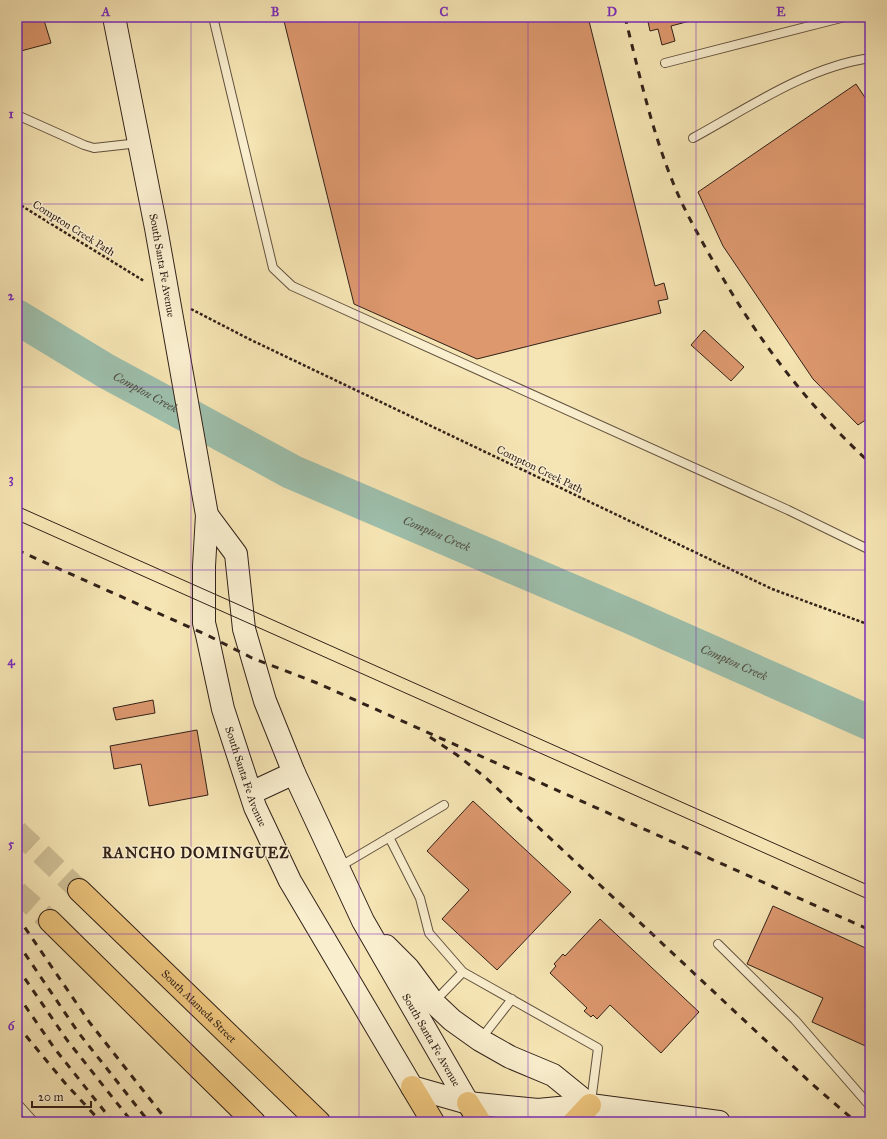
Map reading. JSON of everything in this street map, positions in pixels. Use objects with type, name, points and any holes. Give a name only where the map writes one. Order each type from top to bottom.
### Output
[{"type":"main road","name":"South Santa Fe Avenue","points":[[114,17],[168,296],[207,515],[204,566],[204,623],[223,709],[250,793],[290,881],[412,1087],[468,1103],[538,1110],[590,1105],[719,1122]]},
{"type":"main road","name":"South Santa Fe Avenue","points":[[207,515],[236,554],[244,630],[265,701],[294,773],[363,921],[468,1103]]},
{"type":"main road","points":[[250,793],[294,773]]},
{"type":"main road","name":"South Alameda Street","points":[[79,890],[319,1122]]},
{"type":"main road","points":[[50,921],[254,1122]]},
{"type":"main road","points":[[363,921],[408,968],[434,1003],[452,1020],[480,1040],[510,1057],[553,1075],[590,1105],[574,1122]]},
{"type":"main road","points":[[412,1087],[433,1122]]},
{"type":"main road","points":[[468,1103],[480,1122]]},
{"type":"lane","points":[[213,17],[273,268],[292,286],[781,507],[870,550]]},
{"type":"lane","points":[[665,63],[845,17]]},
{"type":"lane","points":[[693,138],[804,78],[854,60],[870,58]]},
{"type":"lane","points":[[17,115],[94,148],[139,143]]},
{"type":"lane","points":[[338,867],[444,804]]},
{"type":"lane","points":[[389,837],[420,898],[429,933],[463,972],[598,1048],[590,1105]]},
{"type":"lane","points":[[718,944],[795,1020],[870,1106]]},
{"type":"lane","points":[[434,1003],[463,972]]},
{"type":"lane","points":[[480,1040],[512,999]]},
{"type":"lane","points":[[17,1103],[34,1122]]},
{"type":"path","name":"Compton Creek Path","points":[[17,203],[122,268]]},
{"type":"path","name":"Compton Creek Path","points":[[208,318],[772,590],[870,625]]},
{"type":"building","points":[[17,17],[43,17],[51,43],[17,52]]},
{"type":"building","points":[[283,17],[588,17],[655,286],[664,283],[668,299],[658,301],[661,313],[477,359],[354,304]]},
{"type":"building","points":[[647,17],[705,17],[671,26],[675,41],[662,45],[658,29],[650,31]]},
{"type":"building","points":[[856,84],[870,105],[870,417],[858,425],[813,379],[723,246],[698,192]]},
{"type":"building","points":[[704,330],[744,367],[731,381],[691,345]]},
{"type":"building","points":[[153,700],[155,713],[116,720],[113,708]]},
{"type":"building","points":[[197,730],[208,795],[149,806],[141,764],[114,769],[110,746]]},
{"type":"building","points":[[473,801],[571,892],[497,970],[442,919],[469,890],[427,851]]},
{"type":"building","points":[[773,906],[870,950],[870,1048],[812,1022],[823,998],[747,964]]},
{"type":"building","points":[[600,919],[699,1012],[661,1053],[610,1005],[597,1019],[593,1015],[591,1017],[584,1011],[587,1008],[550,973],[556,966],[554,964],[563,954],[565,956]]},
{"type":"waterway","name":"Compton Creek","points":[[17,317],[106,371],[292,472],[629,616],[870,723]]},
{"type":"tunnel","points":[[17,831],[79,890]]},
{"type":"tunnel","points":[[17,892],[50,921]]},
{"type":"tram line","points":[[17,506],[870,886]]},
{"type":"tram line","points":[[17,520],[870,900]]},
{"type":"railway","points":[[625,17],[646,102],[659,144],[678,195],[697,233],[746,316],[783,368],[824,417],[870,463]]},
{"type":"railway","points":[[17,550],[207,635],[252,658],[317,683],[870,930]]},
{"type":"railway","points":[[430,737],[457,755],[486,778],[812,1084],[856,1122]]},
{"type":"railway","points":[[17,916],[90,1023],[168,1122]]},
{"type":"railway","points":[[17,942],[78,1032],[149,1122]]},
{"type":"railway","points":[[17,967],[67,1040],[132,1122]]},
{"type":"railway","points":[[17,994],[55,1049],[113,1122]]},
{"type":"railway","points":[[17,1025],[65,1083],[101,1122]]},
{"type":"district","name":"RANCHO DOMINGUEZ","points":[[196,853]]}]
